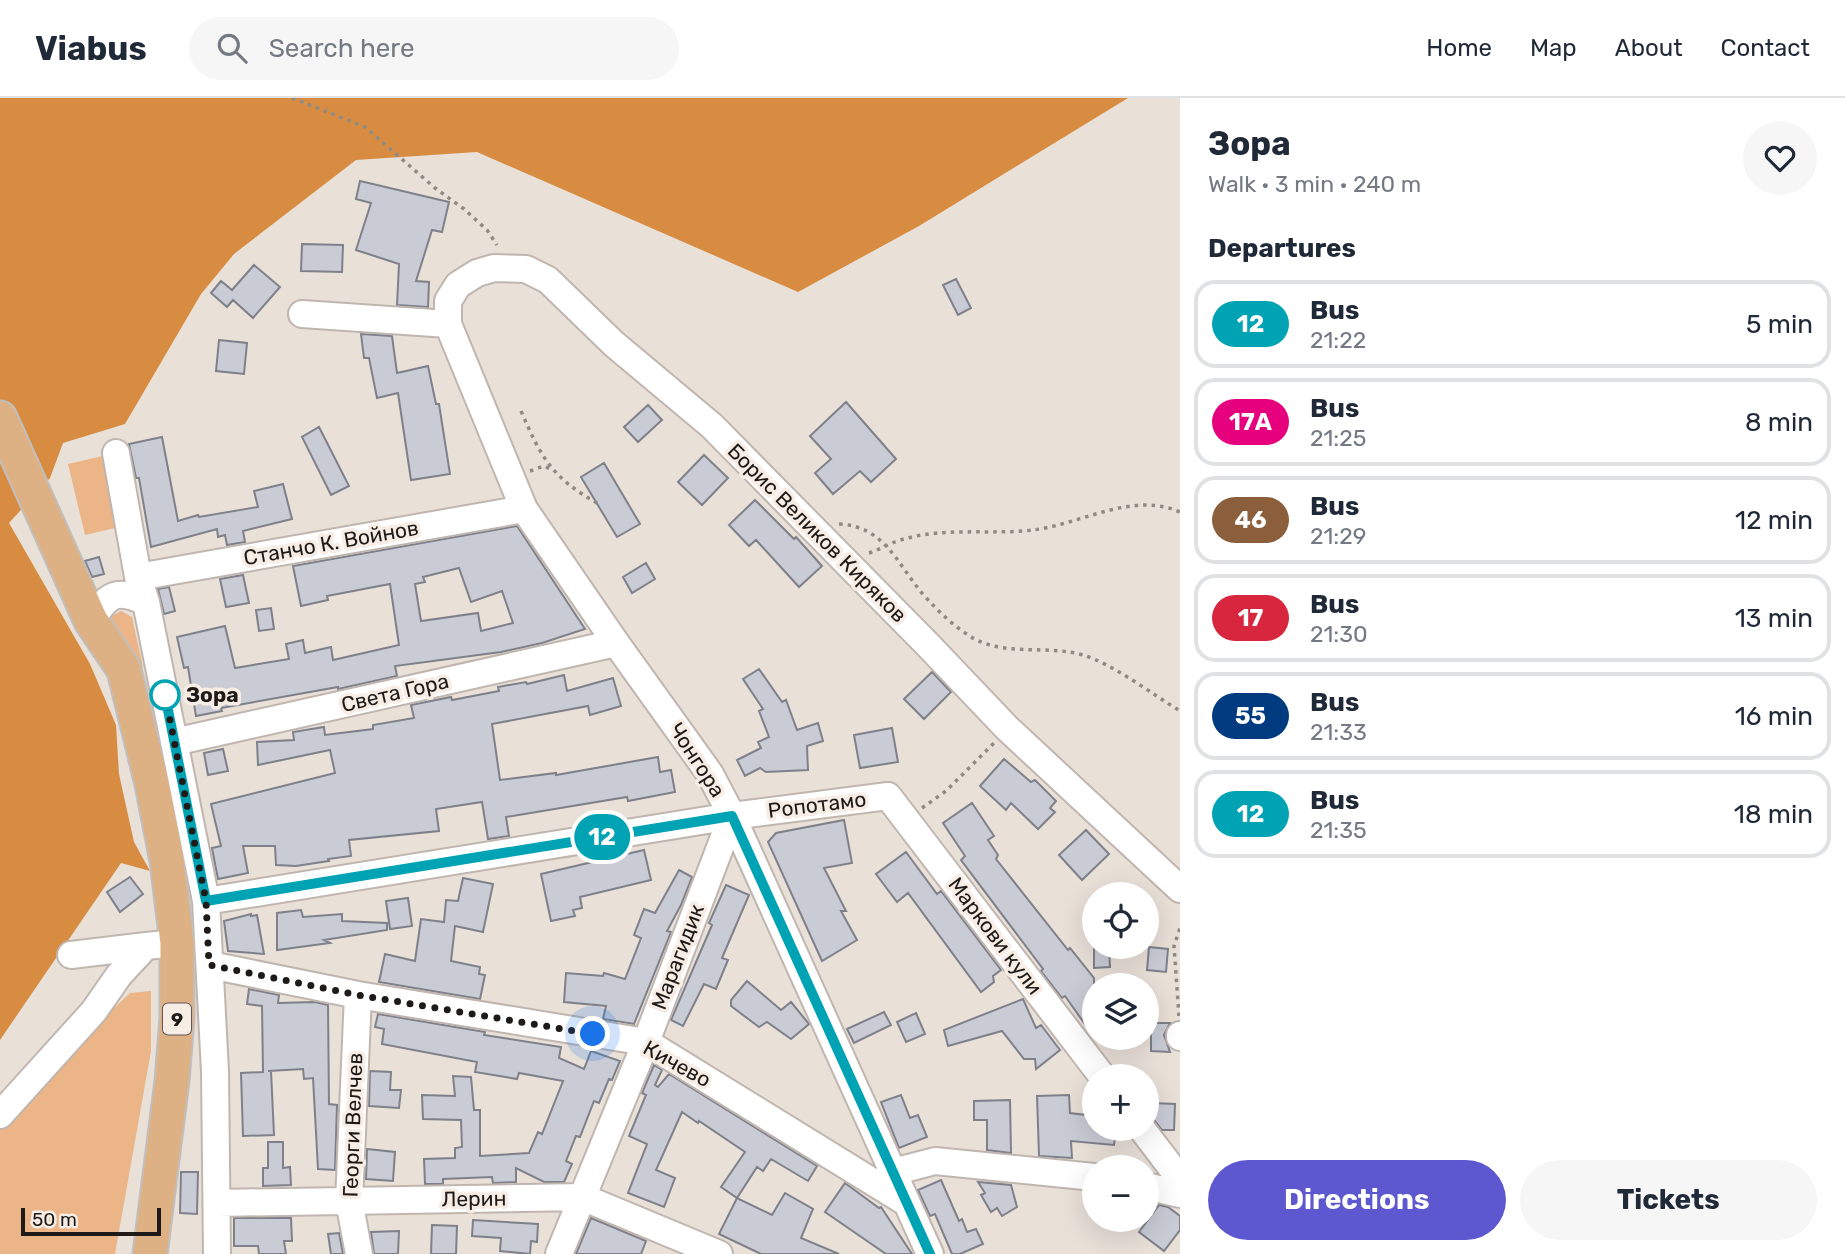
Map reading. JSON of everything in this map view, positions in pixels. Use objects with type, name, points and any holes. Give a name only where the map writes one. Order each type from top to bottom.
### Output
[{"type":"main road","name":"9","points":[[0,418],[14,470],[91,621],[124,670],[167,782],[172,894],[161,944],[177,1018],[172,1081],[150,1254]]},
{"type":"street","name":"Борис Великов Киряков","points":[[448,324],[448,301],[458,285],[477,273],[494,268],[526,269],[548,280],[614,344],[712,426],[1007,728],[1180,889]]},
{"type":"street","points":[[302,314],[448,324]]},
{"type":"street","name":"Чонгора","points":[[448,324],[524,509],[710,774],[732,816],[930,1254]]},
{"type":"street","points":[[116,453],[138,577],[146,602],[174,742],[167,782],[206,901],[215,1071],[217,1254]]},
{"type":"street","name":"Станчо К. Войнов","points":[[138,577],[524,509]]},
{"type":"street","points":[[91,621],[103,602],[117,594],[131,595],[146,602]]},
{"type":"street","name":"Света Гора","points":[[174,742],[616,643]]},
{"type":"street","name":"Ропотамо","points":[[206,901],[732,816],[888,796]]},
{"type":"street","name":"Маркови кули","points":[[888,796],[1093,1064]]},
{"type":"street","name":"Марагидик","points":[[559,1254],[646,1042],[732,816]]},
{"type":"street","points":[[71,955],[161,944]]},
{"type":"street","points":[[0,1115],[94,1011],[119,975],[161,944]]},
{"type":"street","name":"Кичево","points":[[209,965],[358,995],[646,1042],[907,1203]]},
{"type":"street","name":"Георги Велчев","points":[[358,995],[349,1201],[359,1254]]},
{"type":"street","points":[[1151,1141],[1180,1179]]},
{"type":"street","points":[[893,1172],[935,1161],[1082,1176]]},
{"type":"street","points":[[1159,1189],[1180,1194]]},
{"type":"street","name":"Лерин","points":[[216,1203],[582,1197],[719,1254]]},
{"type":"path","points":[[292,98],[347,118],[381,138],[435,188],[487,230],[511,268]]},
{"type":"path","points":[[521,411],[540,454],[572,489],[597,503]]},
{"type":"path","points":[[849,565],[865,555],[904,539],[977,530],[1032,530],[1077,521],[1129,505],[1154,503],[1180,512]]},
{"type":"path","points":[[817,533],[838,524],[855,525],[873,533],[888,547],[947,620],[971,638],[1001,649],[1081,654],[1106,664],[1180,711]]},
{"type":"path","points":[[906,820],[946,791],[1007,728]]},
{"type":"path","points":[[1180,928],[1174,946],[1180,1036]]},
{"type":"shaded area","points":[[0,98],[1128,98],[919,226],[798,292],[477,152],[356,160],[234,254],[201,294],[125,424],[63,443],[50,478],[9,523],[90,664],[116,725],[119,774],[134,842],[150,871],[121,863],[0,1040]]},
{"type":"shaded area","points":[[116,453],[128,525],[85,535],[68,464]]},
{"type":"shaded area","points":[[121,611],[132,617],[143,667],[132,669],[108,618]]},
{"type":"shaded area","points":[[151,991],[151,1051],[115,1254],[0,1254],[0,1122],[22,1095],[130,993]]},
{"type":"building","points":[[360,181],[449,202],[442,232],[432,230],[416,281],[429,282],[428,307],[397,305],[399,264],[356,250],[371,203],[356,199]]},
{"type":"building","points":[[302,244],[343,245],[342,272],[301,271]]},
{"type":"building","points":[[254,265],[280,287],[253,318],[233,300],[227,307],[211,293],[221,281],[232,290]]},
{"type":"building","points":[[956,279],[971,308],[958,315],[943,285]]},
{"type":"building","points":[[361,334],[392,336],[397,373],[428,366],[436,404],[439,404],[450,474],[411,480],[398,393],[377,398],[369,358],[364,358]]},
{"type":"building","points":[[219,340],[247,343],[244,374],[216,371]]},
{"type":"building","points":[[846,402],[896,459],[871,482],[860,471],[833,494],[815,473],[831,459],[810,436]]},
{"type":"building","points":[[648,405],[662,420],[638,442],[624,427]]},
{"type":"building","points":[[319,427],[349,486],[331,495],[302,437]]},
{"type":"building","points":[[162,437],[178,521],[198,515],[199,517],[258,507],[254,491],[283,484],[292,519],[243,531],[245,542],[227,545],[225,535],[218,537],[217,529],[151,547],[139,478],[136,478],[129,444]]},
{"type":"building","points":[[704,455],[728,478],[702,505],[678,482]]},
{"type":"building","points":[[604,463],[640,524],[617,537],[581,477]]},
{"type":"building","points":[[755,500],[794,539],[796,537],[822,566],[799,587],[756,540],[749,546],[729,525]]},
{"type":"building","points":[[517,526],[585,629],[542,643],[501,652],[395,666],[397,676],[338,689],[221,708],[222,711],[196,716],[188,667],[184,668],[177,637],[225,626],[235,668],[289,659],[286,644],[303,640],[305,653],[331,647],[333,660],[399,645],[390,584],[327,596],[328,600],[301,606],[293,566]],"holes":[[[459,568],[471,602],[502,591],[513,623],[481,631],[478,613],[421,621],[415,584],[425,582],[423,577]]]},
{"type":"building","points":[[99,557],[104,574],[92,577],[85,561]]},
{"type":"building","points":[[646,563],[655,579],[632,593],[623,577]]},
{"type":"building","points":[[243,575],[249,603],[226,607],[220,579]]},
{"type":"building","points":[[169,587],[175,611],[164,614],[158,589]]},
{"type":"building","points":[[271,608],[274,629],[259,631],[256,610]]},
{"type":"building","points":[[759,669],[782,702],[786,700],[797,730],[818,723],[823,741],[807,746],[808,770],[766,772],[760,768],[745,776],[737,760],[761,748],[758,742],[769,737],[759,711],[763,709],[743,679]]},
{"type":"building","points":[[932,672],[951,692],[924,719],[904,699]]},
{"type":"building","points":[[564,675],[567,691],[613,678],[621,706],[590,715],[588,706],[492,724],[500,780],[556,775],[658,757],[660,772],[671,770],[675,792],[506,817],[509,836],[488,839],[482,802],[436,809],[439,831],[349,840],[351,856],[328,859],[329,861],[296,866],[276,865],[275,846],[243,846],[248,873],[218,879],[212,848],[221,846],[211,804],[335,773],[330,750],[258,765],[257,742],[294,740],[293,732],[324,727],[325,735],[373,729],[373,725],[414,718],[411,705],[499,691],[498,687],[527,684]]},
{"type":"building","points":[[892,728],[898,762],[860,768],[854,735]]},
{"type":"building","points":[[223,749],[228,771],[208,775],[204,753]]},
{"type":"building","points":[[1004,759],[1031,782],[1035,780],[1056,801],[1050,808],[1055,812],[1038,829],[1011,803],[1006,810],[980,786]]},
{"type":"building","points":[[972,803],[994,836],[988,840],[998,855],[996,859],[1068,950],[1070,948],[1090,973],[1082,973],[1082,1020],[1065,996],[1062,998],[1041,971],[1043,969],[961,860],[965,856],[943,823]]},
{"type":"building","points":[[844,820],[852,863],[824,868],[846,911],[841,911],[857,940],[822,961],[768,842],[776,833]]},
{"type":"building","points":[[1086,830],[1109,854],[1082,880],[1059,855]]},
{"type":"building","points":[[644,850],[651,880],[580,897],[582,908],[573,910],[575,916],[551,921],[541,874]]},
{"type":"building","points":[[906,852],[937,894],[941,891],[1001,970],[993,976],[994,982],[981,992],[908,893],[897,902],[876,874]]},
{"type":"building","points":[[679,870],[692,877],[667,931],[671,932],[634,1024],[603,1019],[606,1006],[564,1002],[566,973],[603,976],[604,973],[625,979],[641,938],[634,935],[644,909],[655,913]]},
{"type":"building","points":[[130,877],[143,894],[120,912],[107,892]]},
{"type":"building","points":[[463,878],[493,884],[483,932],[455,926],[451,961],[480,967],[479,974],[485,975],[480,999],[379,982],[385,954],[415,961],[421,919],[444,922],[446,900],[458,901]]},
{"type":"building","points":[[726,885],[749,895],[722,958],[728,960],[716,989],[704,984],[683,1026],[671,1020],[712,925],[709,923]]},
{"type":"building","points":[[408,898],[412,926],[390,929],[386,901]]},
{"type":"building","points":[[301,910],[303,917],[342,914],[342,921],[387,923],[387,930],[324,940],[330,943],[277,950],[277,913]]},
{"type":"building","points":[[257,915],[264,954],[228,951],[224,921]]},
{"type":"building","points":[[1159,948],[1168,949],[1166,972],[1147,970],[1148,959],[1159,959]]},
{"type":"building","points":[[1094,959],[1110,959],[1110,967],[1094,968]]},
{"type":"building","points":[[747,981],[781,1010],[791,1002],[809,1024],[791,1039],[767,1022],[759,1027],[731,1006],[731,1000]]},
{"type":"building","points":[[249,989],[279,995],[278,1003],[315,1002],[328,1005],[329,1104],[337,1105],[335,1170],[318,1169],[313,1078],[304,1079],[303,1069],[268,1071],[271,1071],[274,1135],[243,1136],[241,1073],[263,1072],[262,1006],[247,1004]]},
{"type":"building","points":[[1023,999],[1036,1028],[1041,1025],[1060,1050],[1036,1069],[1035,1059],[1024,1059],[1002,1031],[948,1046],[944,1030]]},
{"type":"building","points":[[884,1012],[891,1025],[854,1043],[847,1029]]},
{"type":"building","points":[[916,1013],[925,1034],[906,1042],[897,1022]]},
{"type":"building","points":[[378,1014],[561,1047],[559,1058],[584,1069],[591,1051],[620,1061],[599,1103],[594,1101],[580,1137],[576,1136],[566,1161],[572,1164],[564,1182],[544,1182],[516,1168],[516,1182],[493,1183],[492,1177],[443,1179],[443,1184],[425,1184],[424,1159],[455,1158],[455,1148],[462,1147],[461,1120],[423,1119],[422,1095],[455,1096],[453,1076],[471,1077],[474,1110],[480,1110],[480,1156],[529,1153],[538,1132],[542,1134],[563,1081],[519,1073],[517,1079],[475,1072],[477,1062],[382,1044],[384,1029],[375,1027]]},
{"type":"building","points":[[1159,1023],[1170,1023],[1164,1035],[1170,1052],[1151,1051],[1159,1050]]},
{"type":"building","points":[[654,1065],[662,1070],[655,1085],[658,1087],[669,1074],[817,1166],[808,1181],[771,1159],[763,1171],[757,1167],[737,1198],[721,1187],[745,1152],[682,1112],[656,1170],[675,1178],[664,1207],[628,1193],[647,1144],[629,1136],[646,1095],[642,1093]]},
{"type":"building","points":[[370,1071],[391,1072],[390,1090],[401,1090],[399,1108],[369,1106]]},
{"type":"building","points":[[901,1095],[910,1118],[918,1115],[927,1137],[899,1148],[881,1102]]},
{"type":"building","points":[[1069,1095],[1070,1113],[1082,1114],[1082,1141],[1114,1141],[1114,1145],[1071,1141],[1072,1158],[1039,1156],[1037,1096]]},
{"type":"building","points":[[1010,1100],[1011,1153],[987,1150],[987,1120],[974,1120],[974,1101]]},
{"type":"building","points":[[1159,1103],[1175,1104],[1174,1130],[1162,1130],[1159,1126]]},
{"type":"building","points":[[268,1142],[283,1142],[283,1168],[290,1167],[291,1185],[263,1186],[263,1168],[268,1168]]},
{"type":"building","points":[[367,1149],[395,1152],[393,1181],[366,1179]]},
{"type":"building","points":[[181,1172],[198,1172],[197,1214],[180,1213]]},
{"type":"building","points":[[941,1180],[959,1221],[962,1219],[967,1232],[976,1229],[983,1244],[960,1254],[952,1254],[935,1214],[930,1216],[918,1190]]},
{"type":"building","points":[[978,1182],[1011,1185],[1017,1207],[1002,1216],[997,1208],[991,1212],[981,1195],[985,1193]]},
{"type":"building","points":[[845,1183],[881,1207],[912,1254],[886,1254],[825,1212]]},
{"type":"building","points":[[785,1193],[813,1209],[801,1238],[839,1254],[761,1254],[719,1234],[737,1198],[772,1215]]},
{"type":"building","points":[[1159,1205],[1168,1207],[1180,1216],[1180,1230],[1164,1251],[1139,1232],[1159,1232]]},
{"type":"building","points":[[234,1218],[291,1218],[292,1241],[284,1241],[286,1254],[259,1254],[258,1246],[234,1246]]},
{"type":"building","points":[[591,1218],[646,1241],[641,1254],[576,1254]]},
{"type":"building","points":[[473,1220],[538,1224],[537,1242],[531,1241],[530,1254],[500,1251],[501,1238],[472,1236]]},
{"type":"building","points":[[432,1225],[457,1226],[456,1254],[431,1254]]},
{"type":"building","points":[[399,1231],[398,1254],[374,1254],[371,1232]]},
{"type":"building","points":[[339,1233],[343,1254],[331,1254],[328,1234]]},
{"type":"bus line","name":"12","points":[[165,695],[206,901],[732,816],[930,1254]]},
{"type":"place","name":"Зора","points":[[165,695]]},
{"type":"route","points":[[165,695],[206,901],[209,965],[358,995],[593,1034]]}]
